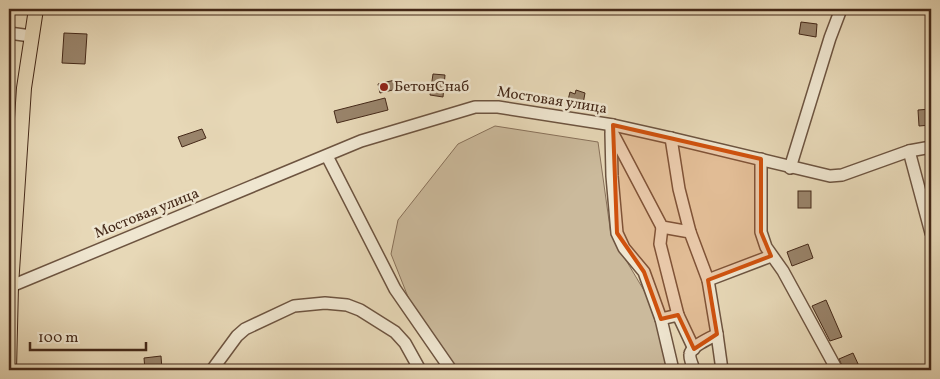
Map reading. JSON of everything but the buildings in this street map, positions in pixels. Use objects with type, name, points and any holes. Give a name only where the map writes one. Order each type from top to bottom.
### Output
[{"type":"main road","points":[[9,370],[14,155],[36,9]]},
{"type":"street","points":[[790,168],[830,38],[841,9]]},
{"type":"street","points":[[9,33],[31,36]]},
{"type":"street","name":"Мостовая улица","points":[[10,287],[361,142],[475,107],[498,107],[671,138],[761,159],[790,168],[835,176],[909,151],[931,146]]},
{"type":"street","points":[[612,128],[662,227],[660,244],[678,315],[694,349]]},
{"type":"street","points":[[612,128],[612,176],[616,233],[624,248],[644,272],[661,319],[673,370]]},
{"type":"street","points":[[671,138],[679,189],[690,232],[708,280],[722,370]]},
{"type":"street","points":[[909,151],[931,233]]},
{"type":"street","points":[[327,156],[395,289],[451,370]]},
{"type":"street","points":[[761,159],[761,232],[764,243],[771,256],[783,271],[837,370]]},
{"type":"street","points":[[662,227],[690,232]]},
{"type":"street","points":[[708,280],[771,256]]},
{"type":"street","points":[[212,370],[237,336],[246,329],[294,306],[325,303],[354,307],[395,332],[405,343],[420,370]]},
{"type":"street","points":[[661,319],[678,315]]},
{"type":"street","points":[[694,370],[690,354],[694,349],[717,334]]},
{"type":"highlighted area","points":[[613,125],[761,159],[761,232],[771,256],[708,280],[717,334],[694,349],[678,315],[661,319],[644,272],[617,233]]},
{"type":"shaded area","points":[[495,126],[598,142],[611,235],[661,319],[671,370],[457,370],[412,307],[391,254],[398,220],[458,144]]},
{"type":"place","name":"БетонСнаб","points":[[384,87]]}]
